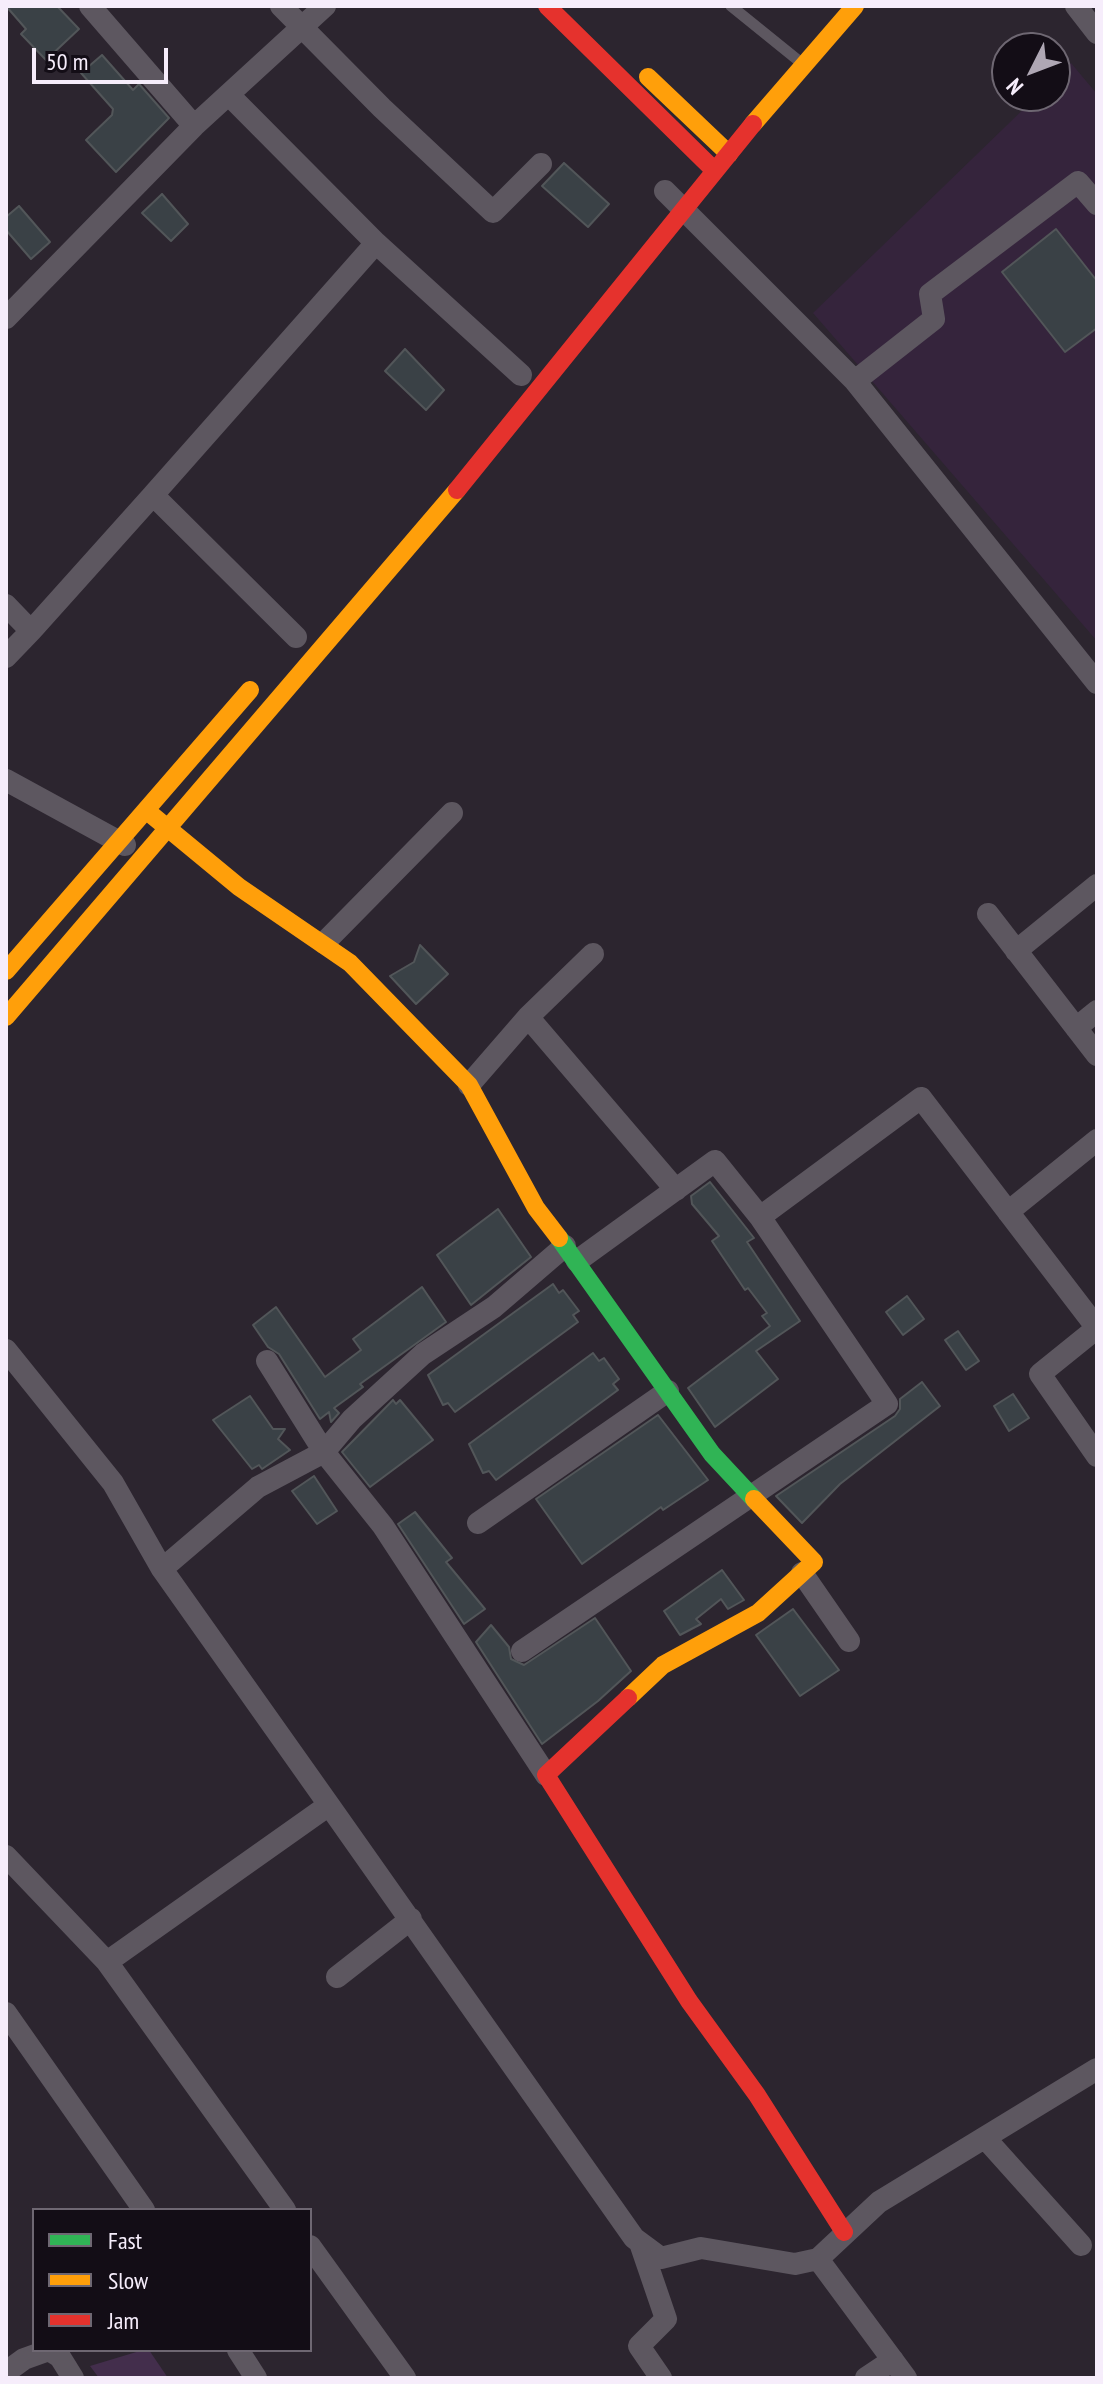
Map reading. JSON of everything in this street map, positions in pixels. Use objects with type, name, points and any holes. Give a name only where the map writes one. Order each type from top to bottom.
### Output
[{"type":"main road","points":[[547,6],[714,170]]},
{"type":"main road","points":[[6,1017],[521,416],[714,170],[855,6]]},
{"type":"main road","points":[[629,59],[714,131],[729,154]]},
{"type":"main road","points":[[660,197],[714,131]]},
{"type":"main road","points":[[579,301],[597,316]]},
{"type":"main road","points":[[6,971],[266,672]]},
{"type":"main road","points":[[145,811],[169,827],[239,887],[350,963],[469,1085],[536,1208],[712,1454],[814,1562],[758,1613],[663,1665],[546,1775],[689,2001],[757,2095],[844,2232]]},
{"type":"main road","points":[[37,935],[60,954]]},
{"type":"street","points":[[90,6],[194,126]]},
{"type":"street","points":[[281,6],[493,212],[541,164]]},
{"type":"street","points":[[6,318],[194,126],[325,6]]},
{"type":"street","points":[[1076,6],[1097,33]]},
{"type":"street","points":[[229,95],[376,243],[521,375]]},
{"type":"street","points":[[855,381],[934,319],[930,294],[1078,182],[1097,204]]},
{"type":"street","points":[[660,197],[684,208],[855,381],[1097,683]]},
{"type":"street","points":[[6,657],[376,243]]},
{"type":"street","points":[[153,495],[296,637]]},
{"type":"street","points":[[6,605],[31,631]]},
{"type":"street","points":[[6,780],[143,857]]},
{"type":"street","points":[[324,943],[452,813]]},
{"type":"street","points":[[1016,951],[1097,885]]},
{"type":"street","points":[[988,914],[1097,1055]]},
{"type":"street","points":[[469,1085],[528,1017],[593,954]]},
{"type":"street","points":[[1076,1028],[1097,1011]]},
{"type":"street","points":[[528,1017],[676,1190]]},
{"type":"street","points":[[760,1217],[921,1098],[1097,1328],[1040,1374],[1097,1456]]},
{"type":"street","points":[[1008,1212],[1097,1140]]},
{"type":"street","points":[[162,1569],[258,1487],[324,1452],[352,1419],[423,1354],[571,1254],[676,1190],[715,1161],[760,1217],[887,1404],[522,1651]]},
{"type":"street","points":[[6,1350],[113,1483],[162,1569],[640,2243],[666,2319],[639,2346],[661,2378]]},
{"type":"street","points":[[267,1361],[324,1452],[383,1526],[546,1775]]},
{"type":"street","points":[[478,1523],[668,1391]]},
{"type":"street","points":[[802,1573],[849,1641]]},
{"type":"street","points":[[107,1962],[329,1805]]},
{"type":"street","points":[[6,1856],[107,1962],[284,2208]]},
{"type":"street","points":[[337,1977],[411,1919]]},
{"type":"street","points":[[6,2013],[143,2208]]},
{"type":"street","points":[[640,2243],[661,2258],[701,2248],[795,2264],[818,2259],[879,2202],[1097,2069]]},
{"type":"street","points":[[985,2138],[1081,2245]]},
{"type":"street","points":[[312,2249],[405,2378]]},
{"type":"street","points":[[818,2259],[899,2369],[866,2378]]},
{"type":"street","points":[[6,2372],[24,2359],[43,2352]]},
{"type":"street","points":[[52,2352],[60,2357],[73,2378]]},
{"type":"street","points":[[239,2352],[256,2378]]},
{"type":"lane","points":[[731,6],[804,66]]},
{"type":"shaded area","points":[[1071,63],[1097,94],[1097,641],[813,313],[1020,112],[1071,112]]},
{"type":"shaded area","points":[[136,2352],[150,2352],[168,2378],[99,2378],[90,2366]]},
{"type":"building","points":[[6,6],[57,6],[79,29],[46,60],[21,34],[26,29]]},
{"type":"building","points":[[102,55],[133,90],[139,84],[169,118],[116,172],[86,140],[112,115],[113,109],[81,73]]},
{"type":"building","points":[[564,163],[609,204],[588,227],[542,186]]},
{"type":"building","points":[[162,194],[188,224],[171,241],[142,213]]},
{"type":"building","points":[[19,206],[50,242],[31,259],[6,230],[6,217]]},
{"type":"building","points":[[1056,229],[1097,281],[1097,328],[1065,352],[1002,272]]},
{"type":"building","points":[[405,349],[444,390],[426,410],[385,371]]},
{"type":"building","points":[[420,945],[448,974],[416,1004],[390,976],[414,962]]},
{"type":"building","points":[[710,1182],[754,1238],[747,1242],[800,1321],[756,1351],[778,1379],[715,1427],[688,1388],[770,1326],[762,1316],[767,1313],[748,1288],[745,1290],[712,1241],[719,1236],[692,1204],[691,1196]]},
{"type":"building","points":[[498,1209],[531,1257],[471,1305],[437,1255]]},
{"type":"building","points":[[553,1284],[559,1293],[563,1290],[579,1311],[573,1315],[578,1322],[455,1412],[448,1403],[443,1405],[428,1375]]},
{"type":"building","points":[[422,1287],[446,1322],[360,1384],[363,1387],[334,1408],[339,1413],[331,1422],[329,1412],[320,1419],[279,1354],[268,1347],[253,1325],[276,1307],[325,1377],[361,1350],[353,1339]]},
{"type":"building","points":[[907,1296],[924,1319],[903,1335],[886,1312]]},
{"type":"building","points":[[958,1331],[979,1361],[966,1370],[945,1340]]},
{"type":"building","points":[[593,1353],[599,1361],[604,1358],[619,1379],[613,1384],[618,1390],[496,1480],[489,1471],[483,1473],[469,1444]]},
{"type":"building","points":[[922,1382],[940,1406],[840,1484],[802,1523],[776,1496],[895,1416],[900,1409],[900,1399]]},
{"type":"building","points":[[1013,1394],[1029,1418],[1009,1431],[994,1406]]},
{"type":"building","points":[[250,1396],[273,1429],[285,1429],[278,1439],[290,1450],[262,1469],[259,1465],[252,1469],[213,1420]]},
{"type":"building","points":[[393,1400],[396,1404],[400,1400],[433,1440],[370,1487],[342,1452]]},
{"type":"building","points":[[658,1415],[708,1480],[663,1510],[661,1507],[582,1564],[536,1499]]},
{"type":"building","points":[[314,1476],[337,1511],[317,1524],[292,1491]]},
{"type":"building","points":[[415,1512],[452,1558],[446,1562],[485,1609],[464,1624],[398,1524]]},
{"type":"building","points":[[722,1570],[744,1600],[728,1609],[721,1599],[696,1619],[701,1624],[680,1635],[664,1611]]},
{"type":"building","points":[[793,1609],[839,1670],[800,1696],[756,1635]]},
{"type":"building","points":[[595,1618],[631,1671],[542,1744],[476,1642],[491,1625],[509,1647],[511,1659],[524,1665]]},
{"type":"traffic: fast","points":[[559,1238],[712,1454],[754,1499]]},
{"type":"traffic: slow","points":[[753,124],[855,6]]},
{"type":"traffic: slow","points":[[648,77],[729,154]]},
{"type":"traffic: slow","points":[[6,1017],[457,490]]},
{"type":"traffic: slow","points":[[6,971],[250,690]]},
{"type":"traffic: slow","points":[[153,816],[239,887],[350,963],[469,1085],[536,1208],[559,1238]]},
{"type":"traffic: slow","points":[[628,1698],[663,1665],[758,1613],[814,1562],[754,1499]]},
{"type":"traffic: jam","points":[[547,6],[714,170]]},
{"type":"traffic: jam","points":[[457,490],[753,124]]},
{"type":"traffic: jam","points":[[628,1698],[546,1775],[689,2001],[757,2095],[844,2232]]}]
